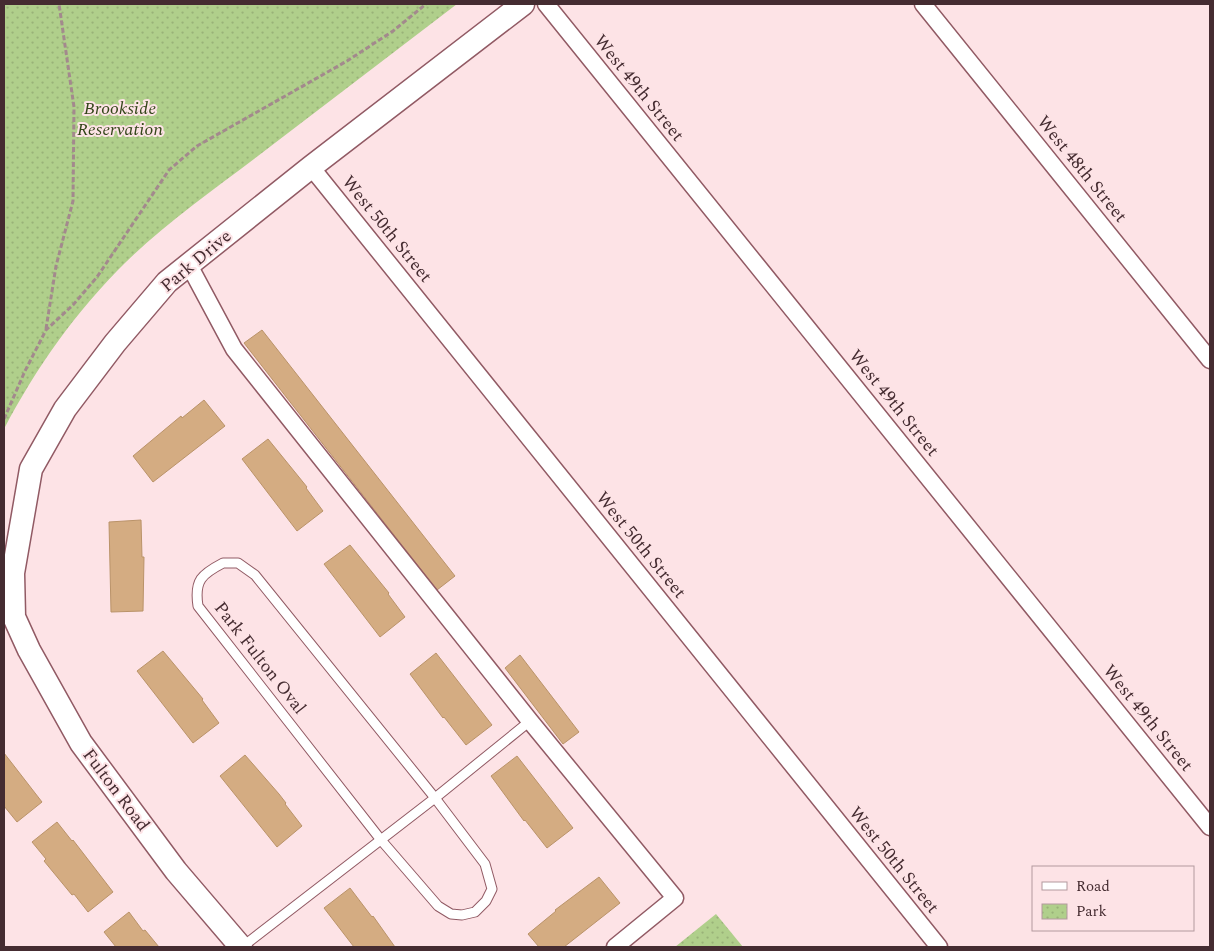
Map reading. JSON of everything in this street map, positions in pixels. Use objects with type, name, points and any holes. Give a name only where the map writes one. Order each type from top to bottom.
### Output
[{"type":"main road","name":"Park Drive","points":[[14,617],[13,573],[31,469],[65,409],[115,343],[168,282],[189,264],[311,167],[523,4]]},
{"type":"main road","name":"Fulton Road","points":[[14,617],[29,650],[81,744],[176,871],[242,947]]},
{"type":"street","name":"West 49th Street","points":[[546,4],[1210,827]]},
{"type":"street","name":"West 48th Street","points":[[923,4],[1210,360]]},
{"type":"street","name":"West 50th Street","points":[[311,167],[939,947]]},
{"type":"street","points":[[189,264],[234,349],[530,721],[675,898],[615,947]]},
{"type":"lane","name":"Park Fulton Oval","points":[[223,563],[238,563],[255,574],[435,798],[485,864],[492,890],[486,901],[475,912],[462,915],[451,914],[438,906],[381,840],[198,606],[196,595],[199,581],[205,573],[223,563]]},
{"type":"lane","points":[[242,947],[435,798],[530,721]]},
{"type":"path","points":[[4,418],[46,330],[56,266],[73,201],[74,107],[60,4]]},
{"type":"path","points":[[46,330],[73,305],[97,277],[169,170],[197,146],[346,61],[393,31],[426,4]]},
{"type":"green space","name":"Brookside Reservation","points":[[4,4],[457,4],[197,202],[143,246],[90,300],[58,341],[16,406],[4,429]]},
{"type":"green space","points":[[716,914],[743,947],[675,947]]},
{"type":"building","points":[[262,330],[455,576],[437,590],[244,343]]},
{"type":"building","points":[[204,400],[225,426],[153,482],[133,456],[181,416],[182,418]]},
{"type":"building","points":[[268,439],[307,487],[323,511],[297,531],[242,459]]},
{"type":"building","points":[[141,520],[142,557],[144,557],[143,611],[111,612],[109,522]]},
{"type":"building","points":[[350,545],[389,593],[405,617],[380,637],[324,564]]},
{"type":"building","points":[[163,651],[203,699],[219,723],[193,743],[137,671]]},
{"type":"building","points":[[436,653],[492,725],[466,745],[410,674]]},
{"type":"building","points":[[520,655],[579,732],[563,744],[505,668]]},
{"type":"building","points":[[4,753],[42,802],[17,822],[4,806]]},
{"type":"building","points":[[245,755],[279,794],[302,826],[277,847],[220,776]]},
{"type":"building","points":[[517,756],[573,828],[547,848],[524,821],[491,776]]},
{"type":"building","points":[[57,822],[113,892],[88,912],[44,861],[46,859],[32,842]]},
{"type":"building","points":[[599,877],[620,903],[564,947],[539,947],[528,934],[555,910]]},
{"type":"building","points":[[350,888],[395,947],[354,947],[324,908]]},
{"type":"building","points":[[129,912],[143,931],[145,930],[159,947],[116,947],[104,932]]}]
